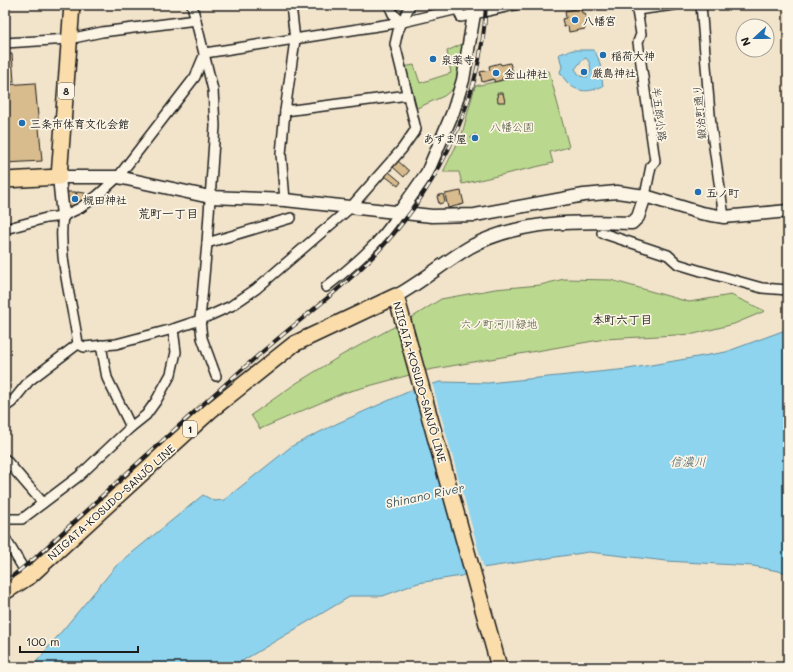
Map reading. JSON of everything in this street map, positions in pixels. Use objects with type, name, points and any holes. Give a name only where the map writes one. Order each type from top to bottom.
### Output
[{"type":"main road","name":"8","points":[[60,176],[72,5]]},
{"type":"main road","points":[[5,180],[60,176]]},
{"type":"main road","name":"NIIGATA-KOSUDO-SANJŌ LINE","points":[[5,592],[30,576],[210,411],[294,344],[397,300],[499,667]]},
{"type":"street","points":[[192,5],[213,90],[215,126],[200,320],[202,338],[216,376]]},
{"type":"street","points":[[285,200],[281,154],[285,111],[295,40],[291,5]]},
{"type":"street","points":[[389,5],[393,14],[402,22]]},
{"type":"street","points":[[78,344],[84,347],[116,344],[173,329],[200,320],[231,306],[256,289],[350,208],[402,149],[416,129],[395,44],[398,30],[410,5]]},
{"type":"street","points":[[205,53],[402,22],[458,10],[461,17],[474,9],[515,5]]},
{"type":"street","points":[[636,8],[674,5]]},
{"type":"street","name":"鍛治町通り","points":[[701,5],[712,126],[724,217]]},
{"type":"street","name":"半五郎小路","points":[[636,8],[641,34],[638,42],[654,161],[651,166],[645,196]]},
{"type":"street","points":[[326,287],[367,251],[389,228],[427,173],[453,112],[463,80],[474,9]]},
{"type":"street","points":[[5,43],[70,39],[102,32],[196,20]]},
{"type":"street","points":[[5,229],[46,218],[62,216],[80,208],[97,196],[118,177],[196,77],[205,53]]},
{"type":"street","points":[[285,111],[408,95]]},
{"type":"street","points":[[78,344],[65,265],[61,226],[60,176],[118,177],[210,197],[285,200],[432,216],[461,216],[604,192],[617,192],[645,196],[724,217],[788,211]]},
{"type":"street","points":[[397,300],[470,247],[492,237],[546,225],[581,221],[632,223],[638,218],[645,196]]},
{"type":"street","points":[[207,242],[291,218]]},
{"type":"street","points":[[602,233],[668,255],[678,264],[701,272],[762,288],[788,290]]},
{"type":"street","points":[[5,519],[22,519],[79,476],[131,427],[146,415],[156,401],[171,374],[176,352],[173,329]]},
{"type":"street","points":[[5,407],[12,402],[29,381],[78,344]]},
{"type":"street","points":[[101,345],[107,378],[131,427]]},
{"type":"street","points":[[5,459],[43,503]]},
{"type":"street","points":[[5,538],[23,568],[30,576]]},
{"type":"green space","points":[[467,39],[459,84],[444,96],[415,109],[403,67],[414,65],[420,83],[451,73],[447,51],[460,45]]},
{"type":"green space","name":"八幡公園","points":[[549,71],[569,147],[550,152],[553,163],[462,184],[459,172],[443,172],[462,134],[475,86]]},
{"type":"green space","name":"六ノ町河川緑地","points":[[564,279],[611,280],[689,302],[731,295],[765,311],[734,324],[694,334],[605,339],[428,370],[343,393],[260,429],[251,415],[295,384],[342,355],[416,315],[441,299],[495,289],[540,285]]},
{"type":"water","points":[[573,50],[593,50],[600,62],[603,86],[589,91],[578,90],[573,87],[560,72],[562,67],[559,54]],"holes":[[[586,58],[591,68],[590,73],[587,77],[580,76],[575,69],[582,60]]]},
{"type":"water","name":"信濃川","points":[[788,329],[788,573],[753,566],[666,561],[589,552],[482,568],[461,576],[418,583],[383,596],[351,596],[232,667],[32,667],[116,566],[203,495],[214,501],[224,500],[292,446],[338,423],[410,391],[440,382],[488,383],[628,369],[726,352]]},
{"type":"pier","points":[[432,383],[484,570],[481,571],[429,384]]},
{"type":"building","name":"八幡宮","points":[[581,8],[582,13],[585,13],[587,22],[584,23],[585,29],[569,32],[568,26],[564,27],[562,19],[566,18],[565,11]]},
{"type":"building","points":[[5,54],[12,54],[14,82],[5,83]]},
{"type":"building","name":"金山神社","points":[[500,63],[501,65],[510,63],[513,73],[502,78],[502,80],[494,82],[494,79],[482,82],[480,72],[490,70],[489,66]]},
{"type":"building","name":"三条市体育文化会館","points":[[35,83],[42,161],[5,163],[5,85]]},
{"type":"building","points":[[497,93],[503,93],[505,102],[498,102]]},
{"type":"building","name":"あずま屋","points":[[475,134],[478,138],[474,141],[471,138]]},
{"type":"building","points":[[398,161],[409,171],[404,177],[393,167]]},
{"type":"building","points":[[389,172],[401,182],[398,186],[385,176]]},
{"type":"building","points":[[461,191],[464,204],[448,208],[445,194]]},
{"type":"building","name":"槻田神社","points":[[66,192],[76,192],[76,196],[77,192],[85,193],[85,202],[75,203],[75,209],[68,208]]},
{"type":"building","points":[[443,194],[445,202],[439,204],[437,196]]},
{"type":"railway","points":[[5,582],[35,558],[254,359],[320,305],[358,271],[385,244],[409,215],[430,184],[448,150],[463,116],[474,80],[482,43],[486,5]]},
{"type":"place","name":"八幡宮","points":[[575,20]]},
{"type":"place","name":"稲荷大神","points":[[603,55]]},
{"type":"place","name":"泉薬寺","points":[[433,59]]},
{"type":"place","name":"厳島神社","points":[[584,72]]},
{"type":"place","name":"金山神社","points":[[496,73]]},
{"type":"place","name":"三条市体育文化会館","points":[[22,123]]},
{"type":"place","name":"あずま屋","points":[[475,138]]},
{"type":"place","name":"五ノ町","points":[[698,192]]},
{"type":"place","name":"槻田神社","points":[[75,199]]},
{"type":"district","name":"荒町一丁目","points":[[168,213]]},
{"type":"district","name":"本町六丁目","points":[[622,319]]},
{"type":"water label","name":"Shinano River","points":[[425,495]]}]
